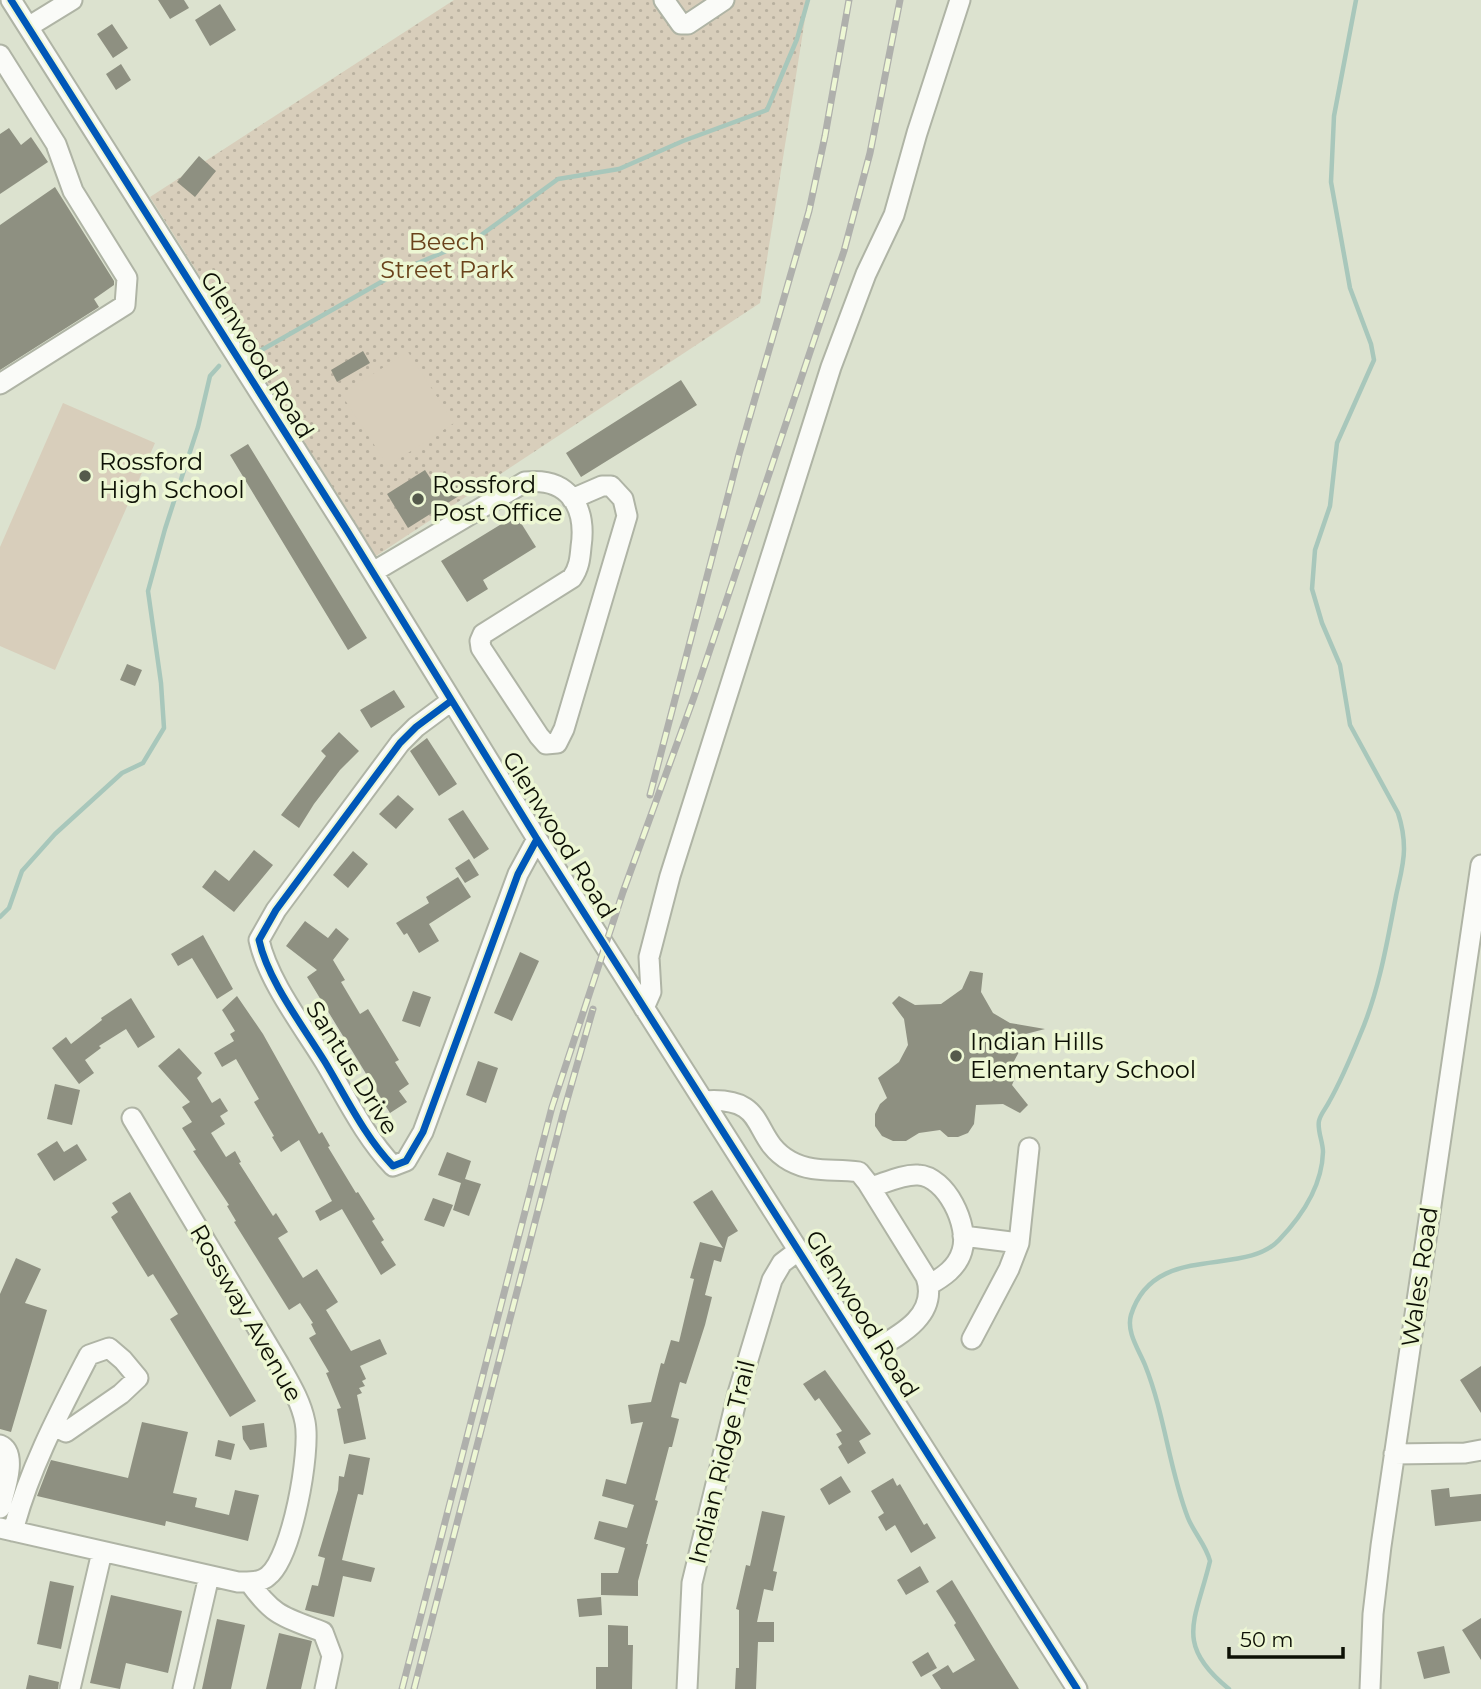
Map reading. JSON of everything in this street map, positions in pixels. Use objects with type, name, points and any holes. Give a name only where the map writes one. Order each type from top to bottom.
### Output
[{"type":"street","name":"Glenwood Road","points":[[11,0],[373,572],[537,839],[1077,1689]]},
{"type":"street","points":[[28,27],[72,0]]},
{"type":"street","points":[[664,0],[681,24],[688,24],[724,0]]},
{"type":"street","points":[[645,1008],[651,992],[649,957],[674,863],[831,367],[866,274],[894,215],[960,0]]},
{"type":"street","points":[[0,55],[56,144],[73,191],[127,278],[125,305],[0,384]]},
{"type":"street","points":[[373,572],[525,482],[544,480],[560,486],[580,513],[583,540],[579,565],[572,578],[483,635],[480,641],[481,648],[546,744],[557,743],[564,729],[627,516],[622,499],[611,486],[602,486],[572,499]]},
{"type":"street","points":[[579,565],[610,576]]},
{"type":"street","name":"Santus Drive","points":[[450,701],[400,743],[276,910],[259,940],[263,955],[279,986],[372,1138],[393,1166],[406,1161],[423,1132],[518,874],[537,839]]},
{"type":"street","name":"Wales Road","points":[[1370,1689],[1373,1615],[1394,1454],[1475,943],[1481,866]]},
{"type":"street","points":[[704,1101],[724,1100],[747,1109],[754,1115],[777,1150],[788,1160],[821,1171],[859,1172],[871,1187],[926,1277],[930,1289],[926,1306],[911,1326],[864,1354]]},
{"type":"street","name":"Rossway Avenue","points":[[132,1118],[279,1364],[296,1395],[306,1424],[302,1481],[285,1549],[267,1578],[249,1582]]},
{"type":"street","points":[[972,1339],[1009,1269],[1019,1243],[1029,1148]]},
{"type":"street","points":[[871,1187],[916,1174],[930,1177],[941,1185],[951,1198],[963,1236],[963,1251],[947,1274],[929,1285]]},
{"type":"street","points":[[963,1236],[1019,1243]]},
{"type":"street","name":"Indian Ridge Trail","points":[[687,1689],[692,1583],[738,1393],[772,1280],[782,1263],[799,1250]]},
{"type":"street","points":[[54,1426],[66,1432],[112,1401],[138,1378],[109,1348],[89,1354],[54,1426],[7,1530],[209,1576],[249,1582],[265,1605],[279,1615],[323,1633],[332,1656],[325,1689]]},
{"type":"street","points":[[0,1445],[6,1447],[11,1458],[0,1505]]},
{"type":"street","points":[[1394,1454],[1465,1453],[1481,1450]]},
{"type":"street","points":[[70,1689],[102,1552]]},
{"type":"street","points":[[183,1689],[209,1576]]},
{"type":"green space","name":"Beech Street Park","points":[[454,0],[808,0],[760,303],[376,556],[150,197]]},
{"type":"green space","points":[[408,352],[454,423],[388,466],[341,394]]},
{"type":"green space","points":[[63,403],[155,443],[55,670],[0,646],[0,547]]},
{"type":"building","points":[[158,0],[184,0],[189,8],[170,19]]},
{"type":"building","points":[[220,4],[236,30],[210,46],[195,20]]},
{"type":"building","points":[[112,24],[128,48],[113,58],[97,34]]},
{"type":"building","points":[[121,64],[131,80],[116,90],[106,74]]},
{"type":"building","points":[[9,128],[21,145],[31,137],[48,162],[0,194],[0,134]]},
{"type":"building","points":[[199,156],[216,171],[195,197],[177,182]]},
{"type":"building","points":[[55,187],[114,285],[94,299],[99,307],[0,370],[0,225]]},
{"type":"building","points":[[363,351],[370,363],[337,382],[331,370]]},
{"type":"building","points":[[681,380],[697,405],[581,477],[566,453]]},
{"type":"building","points":[[248,444],[367,638],[348,650],[230,455]]},
{"type":"building","points":[[425,470],[438,490],[453,481],[462,494],[408,528],[387,494]]},
{"type":"building","points":[[516,515],[536,547],[483,580],[488,589],[467,602],[441,561]]},
{"type":"building","points":[[127,664],[142,670],[135,686],[120,680]]},
{"type":"building","points":[[394,690],[405,707],[371,728],[360,710]]},
{"type":"building","points":[[339,732],[359,751],[340,770],[299,828],[281,815],[326,756],[321,751]]},
{"type":"building","points":[[427,738],[457,784],[439,796],[410,751]]},
{"type":"building","points":[[398,795],[414,809],[396,829],[379,814]]},
{"type":"building","points":[[463,810],[489,849],[474,859],[448,819]]},
{"type":"building","points":[[254,850],[273,865],[234,912],[202,887],[215,870],[229,881]]},
{"type":"building","points":[[353,851],[368,864],[348,888],[333,875]]},
{"type":"building","points":[[469,859],[479,875],[465,883],[455,868]]},
{"type":"building","points":[[458,877],[471,897],[429,924],[439,941],[419,953],[407,933],[404,935],[396,923],[429,903],[426,897]]},
{"type":"building","points":[[305,921],[328,938],[336,928],[349,939],[333,960],[345,980],[341,982],[360,1014],[368,1009],[399,1060],[395,1062],[409,1084],[399,1091],[407,1102],[390,1113],[307,977],[317,970],[286,946]]},
{"type":"building","points":[[203,935],[233,989],[217,999],[192,958],[178,966],[171,954]]},
{"type":"building","points":[[520,952],[539,961],[512,1021],[494,1013]]},
{"type":"building","points":[[970,971],[983,973],[981,992],[993,1013],[1010,1023],[1045,1029],[1010,1038],[1020,1050],[1013,1063],[1015,1078],[1012,1085],[1028,1105],[1020,1113],[1003,1104],[976,1105],[974,1124],[968,1133],[958,1137],[948,1137],[940,1130],[919,1133],[906,1141],[893,1141],[882,1136],[875,1126],[875,1114],[887,1098],[878,1078],[899,1062],[908,1045],[904,1019],[892,1003],[899,996],[915,1005],[941,1004],[962,989]]},
{"type":"building","points":[[413,991],[431,997],[420,1027],[402,1021]]},
{"type":"building","points":[[237,996],[263,1034],[319,1134],[322,1132],[356,1193],[358,1192],[375,1219],[372,1221],[384,1240],[381,1242],[396,1265],[381,1275],[342,1209],[320,1221],[315,1211],[332,1201],[299,1140],[281,1152],[254,1102],[259,1099],[236,1059],[222,1067],[214,1053],[234,1041],[230,1034],[235,1031],[222,1010]]},
{"type":"building","points":[[131,998],[155,1037],[138,1048],[126,1029],[99,1046],[101,1048],[85,1060],[94,1073],[79,1084],[52,1048],[66,1037],[71,1044],[102,1020],[101,1018]]},
{"type":"building","points":[[179,1048],[202,1073],[197,1078],[212,1103],[220,1098],[228,1111],[220,1116],[225,1124],[211,1133],[226,1157],[235,1151],[241,1162],[239,1163],[273,1216],[276,1213],[288,1232],[278,1238],[303,1278],[317,1269],[338,1302],[326,1310],[351,1351],[380,1339],[387,1354],[360,1366],[366,1379],[362,1381],[365,1386],[359,1388],[362,1393],[357,1395],[366,1439],[344,1444],[337,1409],[341,1408],[326,1373],[329,1372],[309,1338],[316,1334],[311,1324],[313,1323],[300,1303],[289,1310],[234,1222],[236,1221],[227,1206],[229,1205],[193,1151],[196,1150],[182,1128],[192,1122],[182,1107],[190,1102],[158,1066]]},
{"type":"building","points":[[478,1061],[498,1068],[486,1103],[466,1095]]},
{"type":"building","points":[[55,1084],[80,1090],[72,1125],[47,1119]]},
{"type":"building","points":[[57,1141],[64,1152],[77,1144],[87,1160],[54,1181],[37,1154]]},
{"type":"building","points":[[447,1152],[471,1161],[465,1179],[481,1184],[469,1216],[453,1210],[461,1183],[438,1175]]},
{"type":"building","points":[[712,1190],[738,1231],[728,1237],[721,1262],[714,1260],[705,1295],[712,1297],[705,1325],[686,1384],[680,1382],[671,1417],[679,1419],[655,1500],[658,1501],[638,1581],[638,1596],[601,1595],[601,1573],[618,1573],[625,1548],[594,1539],[599,1521],[627,1528],[634,1505],[602,1496],[606,1479],[626,1484],[643,1422],[631,1424],[628,1405],[651,1402],[661,1363],[664,1364],[671,1340],[679,1342],[694,1279],[690,1278],[700,1242],[723,1248],[693,1202]]},
{"type":"building","points":[[130,1192],[256,1401],[230,1417],[170,1319],[178,1314],[153,1274],[148,1277],[111,1217],[118,1212],[112,1203]]},
{"type":"building","points":[[433,1198],[453,1205],[444,1227],[424,1220]]},
{"type":"building","points":[[16,1258],[41,1269],[25,1303],[47,1310],[11,1432],[0,1429],[0,1294]]},
{"type":"building","points":[[1481,1366],[1481,1413],[1460,1380]]},
{"type":"building","points":[[825,1370],[871,1434],[859,1441],[866,1453],[848,1464],[838,1447],[842,1444],[836,1434],[842,1431],[819,1398],[815,1401],[803,1384]]},
{"type":"building","points":[[142,1422],[188,1432],[173,1493],[197,1498],[195,1507],[229,1515],[235,1490],[259,1495],[248,1541],[166,1521],[165,1526],[37,1496],[51,1460],[128,1478]]},
{"type":"building","points":[[264,1423],[267,1447],[250,1450],[243,1439],[242,1426]]},
{"type":"building","points":[[218,1440],[235,1444],[231,1460],[215,1456]]},
{"type":"building","points":[[349,1454],[370,1458],[363,1495],[358,1494],[342,1560],[375,1568],[371,1582],[343,1576],[334,1617],[305,1610],[312,1585],[318,1586],[325,1558],[318,1556],[338,1490],[339,1476],[344,1477]]},
{"type":"building","points":[[841,1476],[851,1492],[829,1505],[820,1489]]},
{"type":"building","points":[[893,1478],[897,1486],[900,1484],[924,1525],[927,1523],[936,1538],[911,1553],[895,1525],[886,1531],[878,1517],[884,1513],[871,1491]]},
{"type":"building","points":[[1449,1488],[1450,1497],[1481,1494],[1481,1521],[1435,1526],[1431,1490]]},
{"type":"building","points":[[762,1511],[785,1516],[773,1571],[777,1572],[773,1591],[764,1589],[757,1622],[774,1622],[774,1642],[758,1642],[756,1689],[735,1689],[736,1668],[739,1668],[739,1610],[736,1609],[746,1565],[750,1566]]},
{"type":"building","points":[[920,1566],[929,1582],[906,1595],[897,1580]]},
{"type":"building","points":[[952,1580],[1019,1689],[941,1689],[932,1675],[948,1665],[953,1673],[975,1660],[936,1591]]},
{"type":"building","points":[[50,1581],[74,1586],[61,1649],[37,1644]]},
{"type":"building","points":[[111,1595],[182,1611],[168,1673],[126,1663],[120,1689],[90,1683]]},
{"type":"building","points":[[601,1597],[602,1615],[579,1617],[577,1599]]},
{"type":"building","points":[[1481,1618],[1481,1660],[1462,1630]]},
{"type":"building","points":[[217,1619],[245,1625],[231,1689],[202,1689]]},
{"type":"building","points":[[608,1625],[628,1626],[628,1645],[633,1645],[632,1689],[596,1689],[596,1667],[608,1667]]},
{"type":"building","points":[[279,1633],[312,1641],[301,1689],[266,1689]]},
{"type":"building","points":[[1444,1646],[1450,1673],[1424,1679],[1417,1652]]},
{"type":"building","points":[[928,1652],[937,1668],[921,1677],[912,1662]]},
{"type":"building","points":[[29,1675],[59,1682],[58,1689],[26,1689]]},
{"type":"waterway","points":[[251,356],[404,269],[477,238],[558,179],[619,169],[683,141],[767,110],[797,39],[808,0]]},
{"type":"waterway","points":[[1229,1689],[1200,1658],[1195,1644],[1195,1616],[1210,1561],[1182,1499],[1152,1384],[1132,1334],[1130,1321],[1143,1292],[1159,1277],[1179,1269],[1264,1251],[1279,1240],[1303,1211],[1315,1189],[1322,1165],[1320,1119],[1346,1069],[1367,1018],[1386,949],[1402,867],[1404,840],[1398,813],[1350,725],[1340,665],[1322,623],[1312,589],[1315,550],[1330,506],[1337,443],[1374,360],[1371,344],[1350,288],[1331,182],[1334,116],[1356,0]]},
{"type":"waterway","points":[[0,917],[9,908],[22,871],[55,834],[122,773],[143,763],[164,728],[161,683],[148,591],[198,427],[210,376],[219,366]]},
{"type":"railway","points":[[650,795],[739,454],[809,211],[849,0]]},
{"type":"railway","points":[[402,1689],[552,1107],[623,892],[694,697],[844,251],[870,153],[900,0]]},
{"type":"railway","points":[[414,1689],[563,1114],[593,1009]]},
{"type":"cycle path","points":[[11,0],[348,532],[537,839],[1077,1689]]},
{"type":"cycle path","points":[[451,701],[416,727],[400,743],[276,910],[259,940],[270,971],[287,1003],[365,1130],[393,1166],[406,1161],[423,1132],[518,874],[537,839]]},
{"type":"place","name":"Rossford High School","points":[[85,476]]},
{"type":"place","name":"Rossford Post Office","points":[[418,499]]},
{"type":"place","name":"Indian Hills Elementary School","points":[[956,1056]]}]
